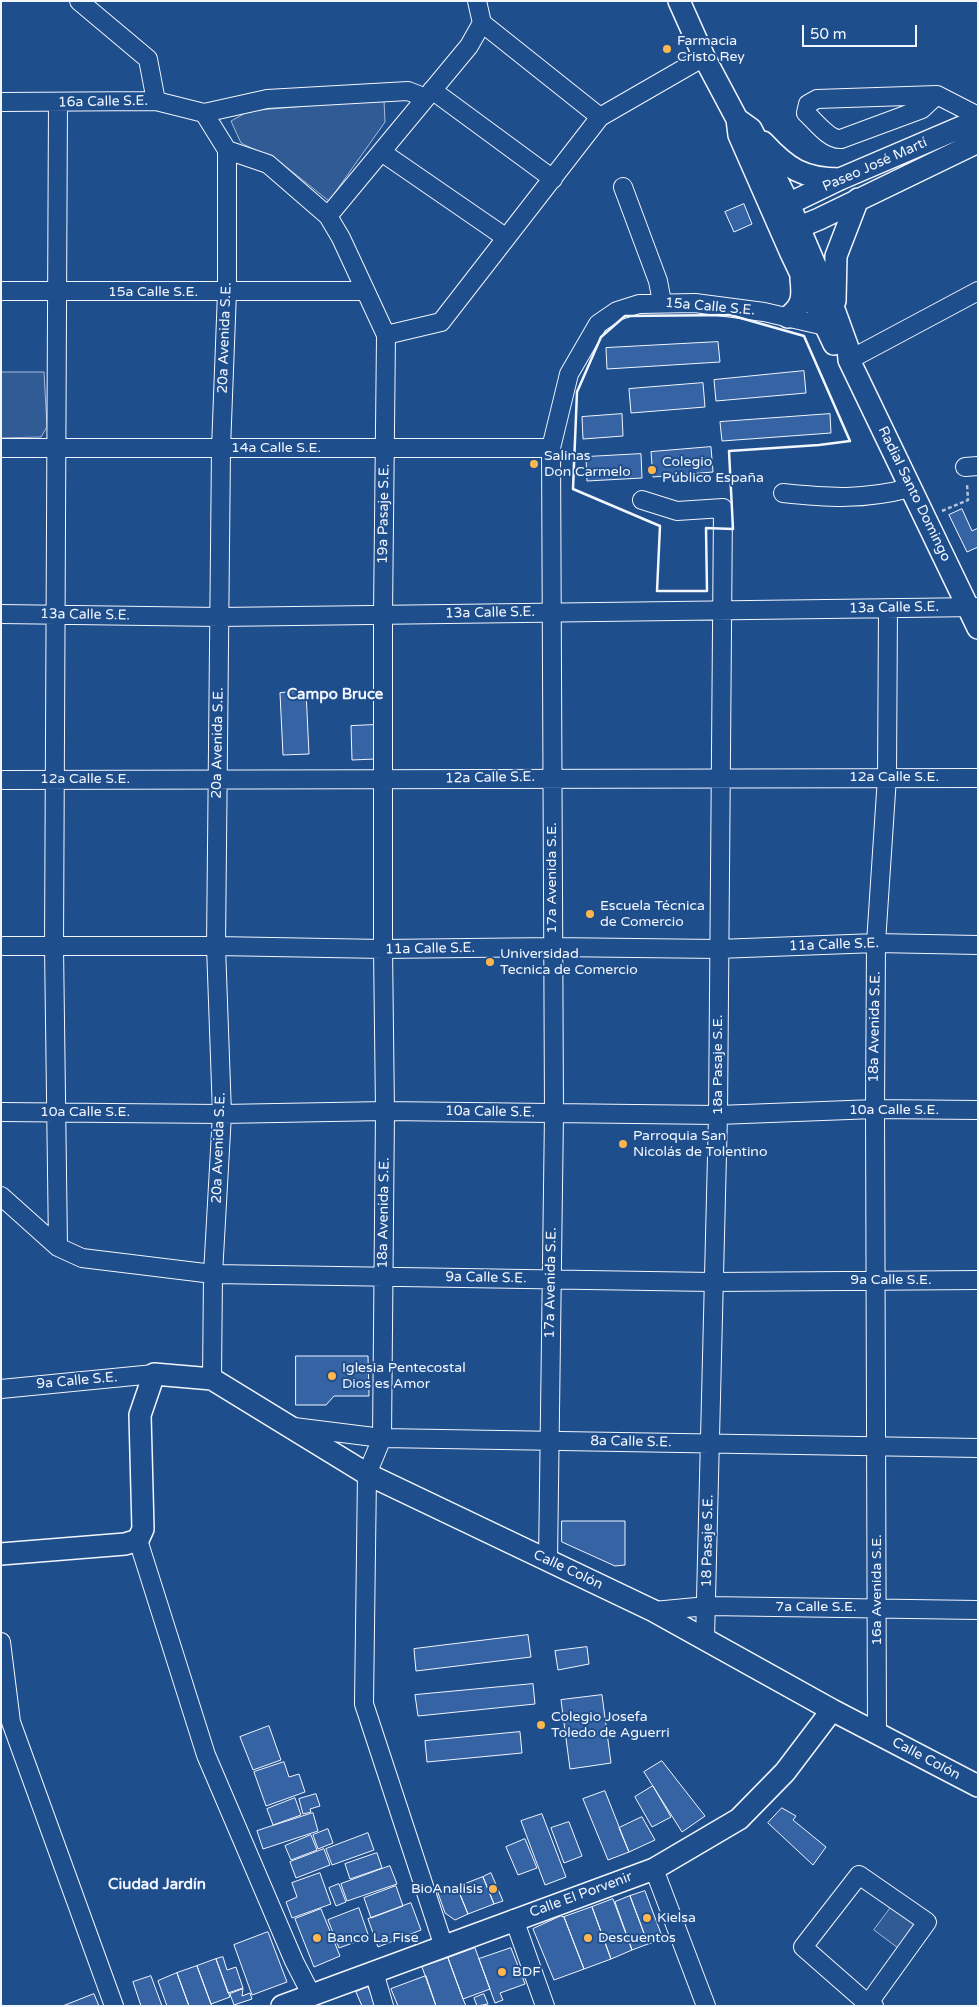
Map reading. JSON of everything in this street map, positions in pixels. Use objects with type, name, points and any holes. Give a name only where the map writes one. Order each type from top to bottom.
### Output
[{"type":"main road","name":"Radial Santo Domingo","points":[[679,1],[704,57],[744,124],[830,319]]},
{"type":"main road","name":"Paseo José Martí","points":[[781,208],[840,179],[978,120]]},
{"type":"main road","points":[[744,124],[776,156],[803,175],[840,179]]},
{"type":"main road","name":"Paseo José Martí","points":[[790,231],[978,142]]},
{"type":"main road","points":[[830,319],[836,256],[858,199]]},
{"type":"main road","name":"Radial Santo Domingo","points":[[790,231],[800,274],[848,348],[849,360],[910,488],[973,607],[978,628]]},
{"type":"main road","points":[[788,317],[801,305],[800,274]]},
{"type":"main road","points":[[1,1554],[125,1544],[138,1540],[143,1529],[140,1415],[154,1374]]},
{"type":"main road","name":"Calle Colón","points":[[154,1374],[212,1379],[367,1474],[654,1611],[832,1710],[978,1786]]},
{"type":"main road","name":"Calle El Porvenir","points":[[282,2006],[654,1869],[739,1819],[785,1772],[832,1710]]},
{"type":"street","points":[[477,1],[482,23],[600,117]]},
{"type":"street","points":[[81,2],[148,59],[156,101]]},
{"type":"street","points":[[328,216],[469,46],[482,23]]},
{"type":"street","points":[[386,335],[441,322],[505,237],[600,117],[704,57]]},
{"type":"street","points":[[227,150],[204,113],[267,99],[408,91],[429,94],[552,179]]},
{"type":"street","points":[[937,95],[922,108],[836,140],[806,112],[808,104],[818,99],[937,95],[978,116]]},
{"type":"street","name":"16a Calle S.E.","points":[[1,102],[156,101],[204,113]]},
{"type":"street","points":[[58,102],[54,946],[58,1111],[58,1247]]},
{"type":"street","name":"19a Pasaje S.E.","points":[[227,150],[268,164],[328,216],[386,335],[383,614],[383,949]]},
{"type":"street","name":"20a Avenida S.E.","points":[[212,1379],[213,1274],[222,1114],[216,946],[221,448],[227,292],[227,150]]},
{"type":"street","points":[[383,152],[505,237]]},
{"type":"street","points":[[623,187],[658,281],[662,302]]},
{"type":"street","name":"15a Calle S.E.","points":[[1,291],[365,291]]},
{"type":"street","points":[[849,360],[978,292]]},
{"type":"street","name":"15a Calle S.E.","points":[[598,324],[617,311],[639,304],[662,302],[695,303],[788,317],[830,319]]},
{"type":"street","name":"17a Avenida S.E.","points":[[548,1561],[550,1280],[554,1112],[551,448],[569,374],[598,324]]},
{"type":"street","name":"14a Calle S.E.","points":[[1,448],[551,448]]},
{"type":"street","points":[[783,493],[832,498],[857,498],[910,488]]},
{"type":"street","points":[[642,500],[677,511],[723,508],[724,610],[721,777]]},
{"type":"street","name":"13a Calle S.E.","points":[[1,614],[219,617],[973,607]]},
{"type":"street","name":"18a Avenida S.E.","points":[[875,1447],[876,943],[887,777],[888,608]]},
{"type":"street","name":"12a Calle S.E.","points":[[1,780],[383,780],[721,777],[978,778]]},
{"type":"street","name":"18a Pasaje S.E.","points":[[710,1443],[712,1282],[718,1114],[721,777]]},
{"type":"street","name":"11a Calle S.E.","points":[[1,946],[718,949],[876,943],[978,945]]},
{"type":"street","name":"18a Avenida S.E.","points":[[367,1474],[382,1438],[385,1111],[383,949]]},
{"type":"street","name":"10a Calle S.E.","points":[[1,1112],[58,1111],[222,1114],[385,1111],[718,1114],[875,1109],[978,1110]]},
{"type":"street","name":"9a Calle S.E.","points":[[1,1196],[58,1247],[82,1258],[213,1274],[712,1282],[978,1280]]},
{"type":"street","name":"9a Calle S.E.","points":[[1,1389],[154,1374]]},
{"type":"street","name":"8a Calle S.E.","points":[[286,1425],[382,1438],[978,1448]]},
{"type":"street","name":"18 Pasaje S.E.","points":[[705,1639],[710,1443]]},
{"type":"street","name":"16a Avenida S.E.","points":[[875,1447],[877,1734]]},
{"type":"street","points":[[367,1474],[364,1704],[444,1947]]},
{"type":"street","points":[[138,1540],[206,1755],[294,1961],[311,1994]]},
{"type":"street","name":"7a Calle S.E.","points":[[654,1611],[707,1606],[877,1607],[978,1610]]},
{"type":"street","points":[[1,1642],[11,1722],[114,2006]]},
{"type":"street","points":[[954,1773],[978,1773]]},
{"type":"street","points":[[654,1869],[706,2006]]},
{"type":"street","points":[[859,1875],[927,1922],[871,2005],[803,1947],[859,1875]]},
{"type":"street","points":[[514,1919],[545,2006]]},
{"type":"street","points":[[374,1972],[384,2006]]},
{"type":"path","points":[[925,519],[968,500]]},
{"type":"shaded area","points":[[384,100],[385,122],[329,201],[280,162],[241,143],[231,121],[249,111]]},
{"type":"shaded area","points":[[1,372],[44,372],[47,427],[41,437],[1,438]]},
{"type":"shaded area","points":[[895,1902],[923,1924],[902,1951],[874,1930]]},
{"type":"building","points":[[744,204],[752,224],[734,232],[725,212]]},
{"type":"building","points":[[718,342],[720,362],[607,369],[606,348]]},
{"type":"building","points":[[804,371],[806,393],[716,401],[714,380]]},
{"type":"building","points":[[703,383],[705,407],[631,413],[629,389]]},
{"type":"building","points":[[622,414],[623,436],[583,439],[582,417]]},
{"type":"building","points":[[830,414],[831,433],[722,441],[720,422]]},
{"type":"building","points":[[711,447],[713,472],[653,477],[651,452]]},
{"type":"building","points":[[641,454],[642,478],[587,481],[586,457]]},
{"type":"building","points":[[962,509],[972,531],[978,528],[978,547],[967,552],[949,515]]},
{"type":"building","points":[[306,691],[309,754],[283,755],[280,693]]},
{"type":"building","points":[[374,725],[375,759],[352,760],[351,726]]},
{"type":"building","name":"Iglesia Pentecostal Dios es Amor","points":[[296,1356],[368,1356],[369,1396],[334,1396],[326,1405],[296,1405]]},
{"type":"building","points":[[562,1521],[625,1521],[625,1565],[615,1566],[562,1542]]},
{"type":"building","points":[[528,1635],[531,1657],[416,1671],[414,1649]]},
{"type":"building","points":[[587,1647],[589,1664],[558,1670],[555,1651]]},
{"type":"building","points":[[533,1684],[535,1704],[418,1716],[415,1695]]},
{"type":"building","points":[[602,1695],[611,1763],[570,1769],[561,1700]]},
{"type":"building","points":[[269,1726],[281,1760],[253,1770],[240,1737]]},
{"type":"building","points":[[520,1732],[522,1753],[427,1762],[425,1741]]},
{"type":"building","points":[[662,1761],[705,1816],[682,1832],[644,1772]]},
{"type":"building","points":[[284,1762],[289,1777],[299,1774],[305,1792],[266,1806],[254,1772]]},
{"type":"building","points":[[653,1786],[671,1817],[652,1827],[635,1797]]},
{"type":"building","points":[[605,1791],[629,1852],[608,1860],[583,1799]]},
{"type":"building","points":[[316,1794],[320,1806],[310,1809],[311,1812],[303,1814],[299,1799]]},
{"type":"building","points":[[295,1798],[301,1815],[273,1825],[267,1809]]},
{"type":"building","points":[[782,1808],[796,1816],[793,1820],[826,1847],[813,1865],[768,1823]]},
{"type":"building","points":[[313,1813],[318,1831],[263,1849],[257,1831]]},
{"type":"building","points":[[542,1814],[566,1877],[545,1885],[521,1821]]},
{"type":"building","points":[[642,1817],[655,1840],[629,1852],[619,1828]]},
{"type":"building","points":[[569,1822],[582,1856],[564,1863],[551,1828]]},
{"type":"building","points":[[328,1829],[333,1843],[318,1849],[313,1835]]},
{"type":"building","points":[[368,1833],[374,1850],[332,1865],[326,1849]]},
{"type":"building","points":[[311,1835],[317,1850],[291,1860],[285,1846]]},
{"type":"building","points":[[525,1839],[537,1868],[518,1875],[506,1847]]},
{"type":"building","points":[[324,1849],[330,1865],[296,1878],[290,1862]]},
{"type":"building","points":[[377,1853],[382,1868],[350,1879],[345,1864]]},
{"type":"building","points":[[390,1866],[397,1884],[347,1901],[341,1884]]},
{"type":"building","points":[[320,1873],[331,1904],[292,1918],[286,1902],[297,1897],[292,1883]]},
{"type":"building","name":"BioAnalisis","points":[[491,1873],[503,1901],[494,1904],[483,1877]]},
{"type":"building","points":[[483,1877],[494,1904],[468,1914],[457,1887]]},
{"type":"building","points":[[339,1884],[346,1902],[336,1906],[329,1888]]},
{"type":"building","points":[[396,1886],[403,1906],[371,1918],[364,1898]]},
{"type":"building","points":[[457,1887],[468,1914],[455,1920],[445,1913],[438,1893]]},
{"type":"building","name":"Kielsa","points":[[645,1891],[663,1939],[648,1944],[630,1896]]},
{"type":"building","points":[[630,1896],[648,1944],[632,1950],[615,1902]]},
{"type":"building","points":[[613,1899],[632,1950],[611,1959],[592,1907]]},
{"type":"building","points":[[411,1903],[421,1930],[378,1947],[368,1919]]},
{"type":"building","name":"Descuentos","points":[[592,1907],[611,1959],[584,1969],[564,1917]]},
{"type":"building","points":[[359,1908],[369,1937],[339,1948],[328,1920]]},
{"type":"building","name":"Banco La Fise","points":[[321,1909],[340,1956],[314,1967],[295,1919]]},
{"type":"building","points":[[561,1916],[564,1917],[584,1969],[554,1980],[533,1929]]},
{"type":"building","points":[[268,1932],[287,1982],[252,1995],[234,1945]]},
{"type":"building","points":[[475,1948],[490,1989],[463,1999],[448,1958]]},
{"type":"building","name":"BDF","points":[[511,1948],[525,1984],[500,1993],[503,2000],[495,2003],[479,1959]]},
{"type":"building","points":[[223,1957],[227,1970],[236,1967],[243,1988],[228,1993],[216,1959]]},
{"type":"building","points":[[448,1958],[466,2006],[436,2006],[422,1967]]},
{"type":"building","points":[[216,1959],[230,1997],[211,2004],[197,1966]]},
{"type":"building","points":[[197,1966],[212,2006],[189,2006],[177,1973]]},
{"type":"building","points":[[177,1973],[189,2006],[167,2006],[158,1981]]},
{"type":"building","points":[[151,1976],[162,2006],[141,2006],[133,1982]]},
{"type":"building","points":[[426,1976],[436,2006],[398,2006],[391,1989]]},
{"type":"building","points":[[368,1987],[376,2006],[362,2006],[356,1992]]},
{"type":"building","points":[[243,1989],[242,1996],[250,1993],[252,1999],[234,2005],[230,1994]]},
{"type":"building","points":[[94,1994],[99,2006],[63,2006]]},
{"type":"building","points":[[484,1994],[488,2004],[477,2006],[474,1998]]},
{"type":"wall","points":[[730,315],[804,336],[850,441],[729,451],[733,529],[706,528],[707,591],[657,591],[660,526],[573,489],[577,392],[601,337],[625,316],[730,315]]},
{"type":"place","name":"Farmacia Cristo Rey","points":[[667,49]]},
{"type":"place","name":"Salinas Don Carmelo","points":[[534,464]]},
{"type":"place","name":"Colegio Público España","points":[[652,470]]},
{"type":"place","name":"Escuela Técnica de Comercio","points":[[590,914]]},
{"type":"place","name":"Universidad Tecnica de Comercio","points":[[490,962]]},
{"type":"place","name":"Parroquia San Nicolás de Tolentino","points":[[623,1144]]},
{"type":"place","name":"Iglesia Pentecostal Dios es Amor","points":[[332,1376]]},
{"type":"place","name":"Colegio Josefa Toledo de Aguerri","points":[[541,1725]]},
{"type":"place","name":"BioAnalisis","points":[[493,1889]]},
{"type":"place","name":"Kielsa","points":[[647,1918]]},
{"type":"place","name":"Banco La Fise","points":[[317,1938]]},
{"type":"place","name":"Descuentos","points":[[588,1938]]},
{"type":"place","name":"BDF","points":[[502,1972]]},
{"type":"district","name":"Campo Bruce","points":[[335,695]]},
{"type":"district","name":"Ciudad Jardín","points":[[157,1885]]}]
